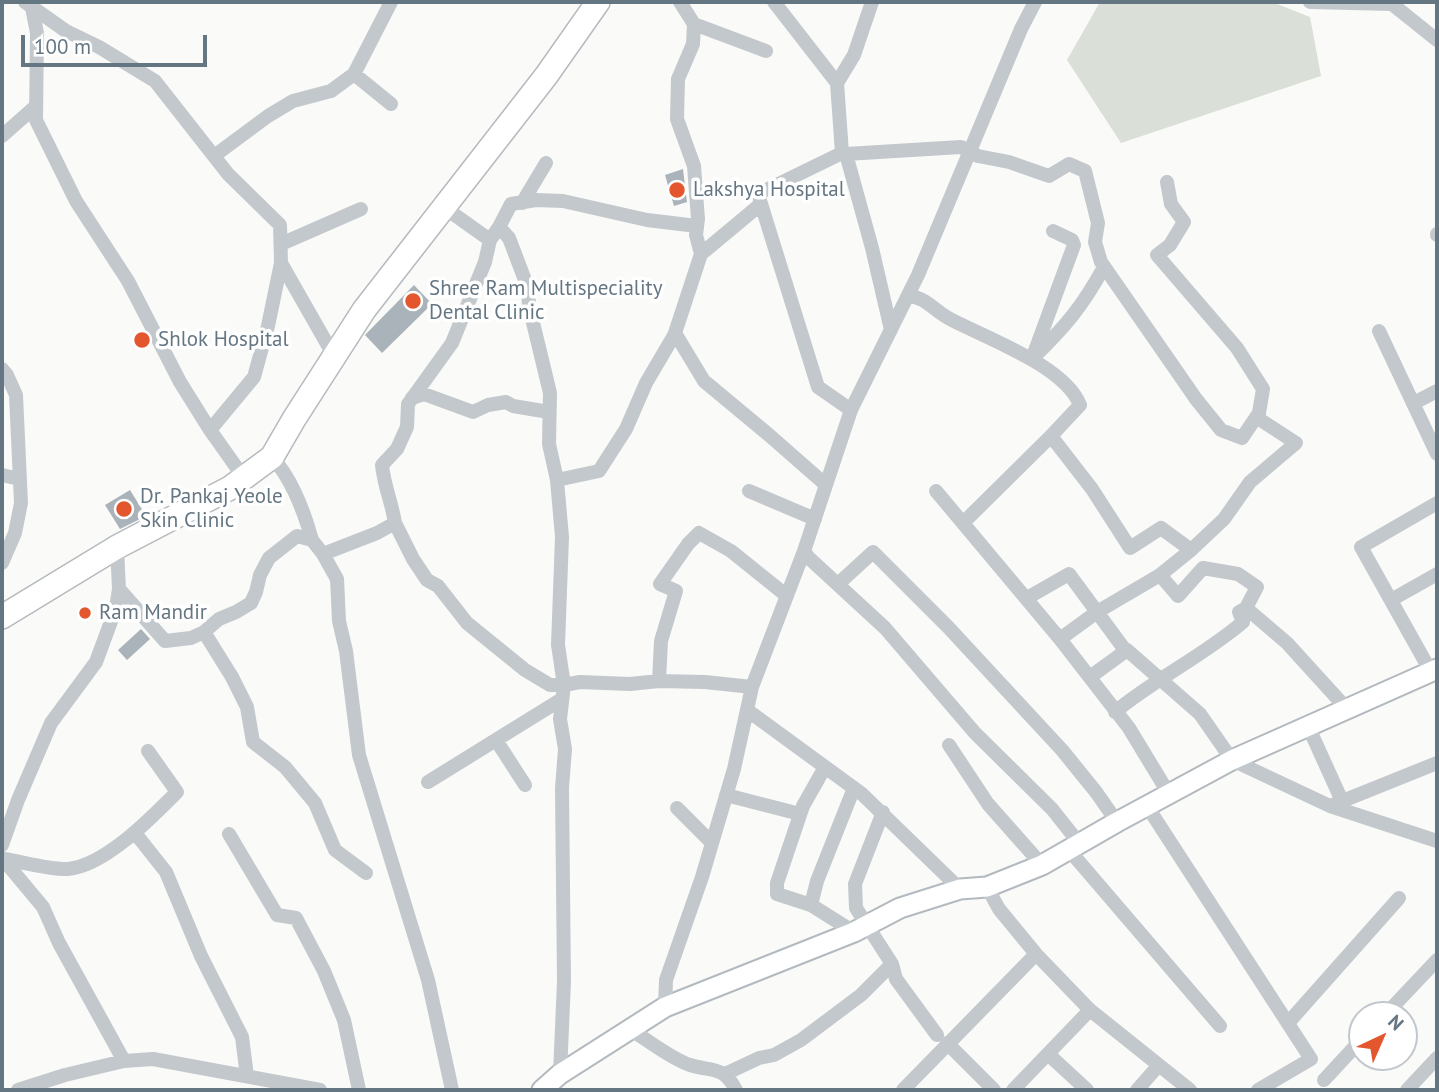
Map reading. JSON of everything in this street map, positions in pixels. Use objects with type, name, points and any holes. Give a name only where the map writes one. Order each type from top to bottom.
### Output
[{"type":"main road","points":[[2,617],[117,547],[230,488],[272,457],[365,310],[546,75],[598,2]]},
{"type":"street","points":[[214,156],[293,101],[331,92],[354,74],[391,2]]},
{"type":"street","points":[[680,2],[694,24],[693,44],[678,79],[677,119],[694,166],[696,235],[701,254]]},
{"type":"street","points":[[774,2],[837,82],[844,153],[872,248],[891,330]]},
{"type":"street","points":[[837,82],[854,55],[872,2]]},
{"type":"street","points":[[665,1007],[666,980],[712,843],[752,687],[804,551],[851,410],[908,296],[1021,29],[1035,2]]},
{"type":"street","points":[[1310,2],[1392,4],[1437,40]]},
{"type":"street","points":[[29,5],[37,33],[36,120],[76,201],[128,281],[180,382],[244,478]]},
{"type":"street","points":[[29,5],[66,31],[99,47],[155,81],[228,174],[280,225],[281,263],[254,377],[210,430]]},
{"type":"street","points":[[694,24],[766,51]]},
{"type":"street","points":[[354,74],[391,104]]},
{"type":"street","points":[[2,136],[36,106]]},
{"type":"street","points":[[851,410],[818,387],[758,194],[844,153],[961,147],[978,156],[1009,162],[1049,176],[1069,164],[1085,171],[1098,223],[1095,242],[1104,267],[1196,399],[1221,430],[1242,438],[1259,413],[1264,389],[1237,348],[1157,255],[1170,245],[1184,222],[1171,204],[1167,182]]},
{"type":"street","points":[[522,203],[546,163]]},
{"type":"street","points":[[563,692],[525,670],[467,623],[438,586],[427,580],[395,523],[382,465],[397,449],[407,427],[408,404],[452,342],[485,262],[490,240],[511,204],[536,200],[563,201],[647,220],[697,226]]},
{"type":"street","points":[[557,480],[599,471],[626,429],[646,383],[676,332],[701,254],[761,204]]},
{"type":"street","points":[[445,208],[490,240]]},
{"type":"street","points":[[281,244],[362,209]]},
{"type":"street","points":[[499,227],[509,237],[528,288],[534,331],[550,394],[549,444],[557,480],[562,537],[558,645],[563,692],[560,719],[565,749],[561,829],[564,981],[560,1074]]},
{"type":"street","points":[[1032,359],[1074,245],[1072,240],[1053,231]]},
{"type":"street","points":[[281,263],[334,356]]},
{"type":"street","points":[[1032,359],[1072,318],[1104,267]]},
{"type":"street","points":[[908,296],[920,297],[947,317],[1032,359],[1075,392],[1080,405],[963,523]]},
{"type":"street","points":[[1379,331],[1437,454]]},
{"type":"street","points":[[676,332],[704,381],[826,485]]},
{"type":"street","points":[[2,369],[16,395],[21,503],[16,533],[2,562]]},
{"type":"street","points":[[1414,403],[1437,391]]},
{"type":"street","points":[[412,398],[424,394],[473,412],[488,405],[506,402],[513,406],[549,411]]},
{"type":"street","points":[[1060,639],[1097,612],[1160,575],[1191,550],[1224,519],[1250,482],[1296,443],[1256,417]]},
{"type":"street","points":[[1051,436],[1092,489],[1130,548],[1161,527],[1191,550]]},
{"type":"street","points":[[272,457],[284,469],[312,540],[337,579],[339,621],[346,651],[359,755],[428,979],[452,1090]]},
{"type":"street","points":[[2,475],[19,479]]},
{"type":"street","points":[[936,491],[1090,677],[1129,728],[1169,794]]},
{"type":"street","points":[[749,492],[815,519]]},
{"type":"street","points":[[542,1090],[560,1074],[665,1007],[861,928],[900,908],[960,888],[987,887],[1042,865],[1232,760],[1434,671],[1361,547],[1437,503]]},
{"type":"street","points":[[323,554],[395,523]]},
{"type":"street","points":[[659,681],[661,641],[676,591],[660,584],[699,533],[731,551],[787,596]]},
{"type":"street","points":[[118,589],[165,640],[191,638],[204,632],[219,619],[251,603],[260,575],[269,558],[280,547],[297,536],[312,540]]},
{"type":"street","points":[[2,854],[18,800],[51,723],[96,662],[116,608],[117,547]]},
{"type":"street","points":[[804,551],[886,628],[975,733],[1052,809],[1074,847],[1220,1026]]},
{"type":"street","points":[[838,584],[873,552],[948,627],[1062,750],[1117,822]]},
{"type":"street","points":[[1115,712],[1142,690],[1224,638],[1243,622],[1239,612],[1246,608],[1257,587],[1238,575],[1203,568],[1178,596],[1160,575]]},
{"type":"street","points":[[1027,598],[1069,574],[1125,650],[1200,714],[1232,760],[1336,804],[1437,841]]},
{"type":"street","points":[[1391,600],[1437,574]]},
{"type":"street","points":[[1246,608],[1287,643],[1347,709]]},
{"type":"street","points":[[204,632],[247,707],[253,742],[285,767],[315,803],[335,850],[366,873]]},
{"type":"street","points":[[1090,677],[1128,650]]},
{"type":"street","points":[[428,782],[496,740],[580,682],[705,682],[752,687]]},
{"type":"street","points":[[747,710],[854,788],[960,888]]},
{"type":"street","points":[[1308,726],[1336,804]]},
{"type":"street","points":[[496,740],[525,785]]},
{"type":"street","points":[[949,745],[988,804],[1042,865]]},
{"type":"street","points":[[2,854],[69,869],[95,860],[135,833],[177,792],[148,751]]},
{"type":"street","points":[[1336,804],[1437,763]]},
{"type":"street","points":[[825,767],[800,814],[777,894],[811,905],[861,928],[892,964],[896,979],[942,1039],[986,1088]]},
{"type":"street","points":[[811,905],[817,881],[854,788]]},
{"type":"street","points":[[726,795],[800,814]]},
{"type":"street","points":[[1147,806],[1327,1085],[1348,1058]]},
{"type":"street","points":[[677,808],[712,843]]},
{"type":"street","points":[[861,928],[856,908],[855,884],[883,813]]},
{"type":"street","points":[[135,833],[166,872],[201,956],[242,1037],[247,1076]]},
{"type":"street","points":[[229,834],[277,915],[296,918],[324,971],[344,1020],[359,1090]]},
{"type":"street","points":[[2,854],[43,907],[77,977],[124,1061]]},
{"type":"street","points":[[987,887],[999,909],[1036,954],[1090,1010],[1190,1090]]},
{"type":"street","points":[[1288,1023],[1399,898]]},
{"type":"street","points":[[904,1090],[942,1039],[1036,954]]},
{"type":"street","points":[[1398,1001],[1437,960]]},
{"type":"street","points":[[724,1074],[759,1058],[774,1055],[802,1040],[861,995],[892,964]]},
{"type":"street","points":[[1013,1090],[1090,1010]]},
{"type":"street","points":[[631,1030],[689,1065],[716,1069],[730,1078],[736,1090]]},
{"type":"street","points":[[1048,1054],[1087,1090]]},
{"type":"street","points":[[1408,1090],[1437,1058]]},
{"type":"street","points":[[18,1090],[124,1061],[153,1059],[320,1090]]},
{"type":"street","points":[[1258,1090],[1311,1059]]},
{"type":"street","points":[[1137,1090],[1159,1065]]},
{"type":"shaded area","points":[[1100,2],[1272,2],[1310,17],[1321,76],[1121,143],[1067,60]]},
{"type":"building","points":[[683,169],[687,202],[674,206],[665,175]]},
{"type":"building","points":[[414,285],[432,304],[382,353],[365,335]]},
{"type":"building","points":[[130,490],[146,516],[120,529],[105,505]]},
{"type":"building","points":[[141,629],[150,639],[127,660],[118,650]]},
{"type":"place","name":"Lakshya Hospital","points":[[677,190]]},
{"type":"place","name":"Shree Ram Multispeciality Dental Clinic","points":[[413,301]]},
{"type":"place","name":"Shlok Hospital","points":[[142,340]]},
{"type":"place","name":"Dr. Pankaj Yeole Skin Clinic","points":[[124,509]]},
{"type":"place","name":"Ram Mandir","points":[[85,613]]}]
